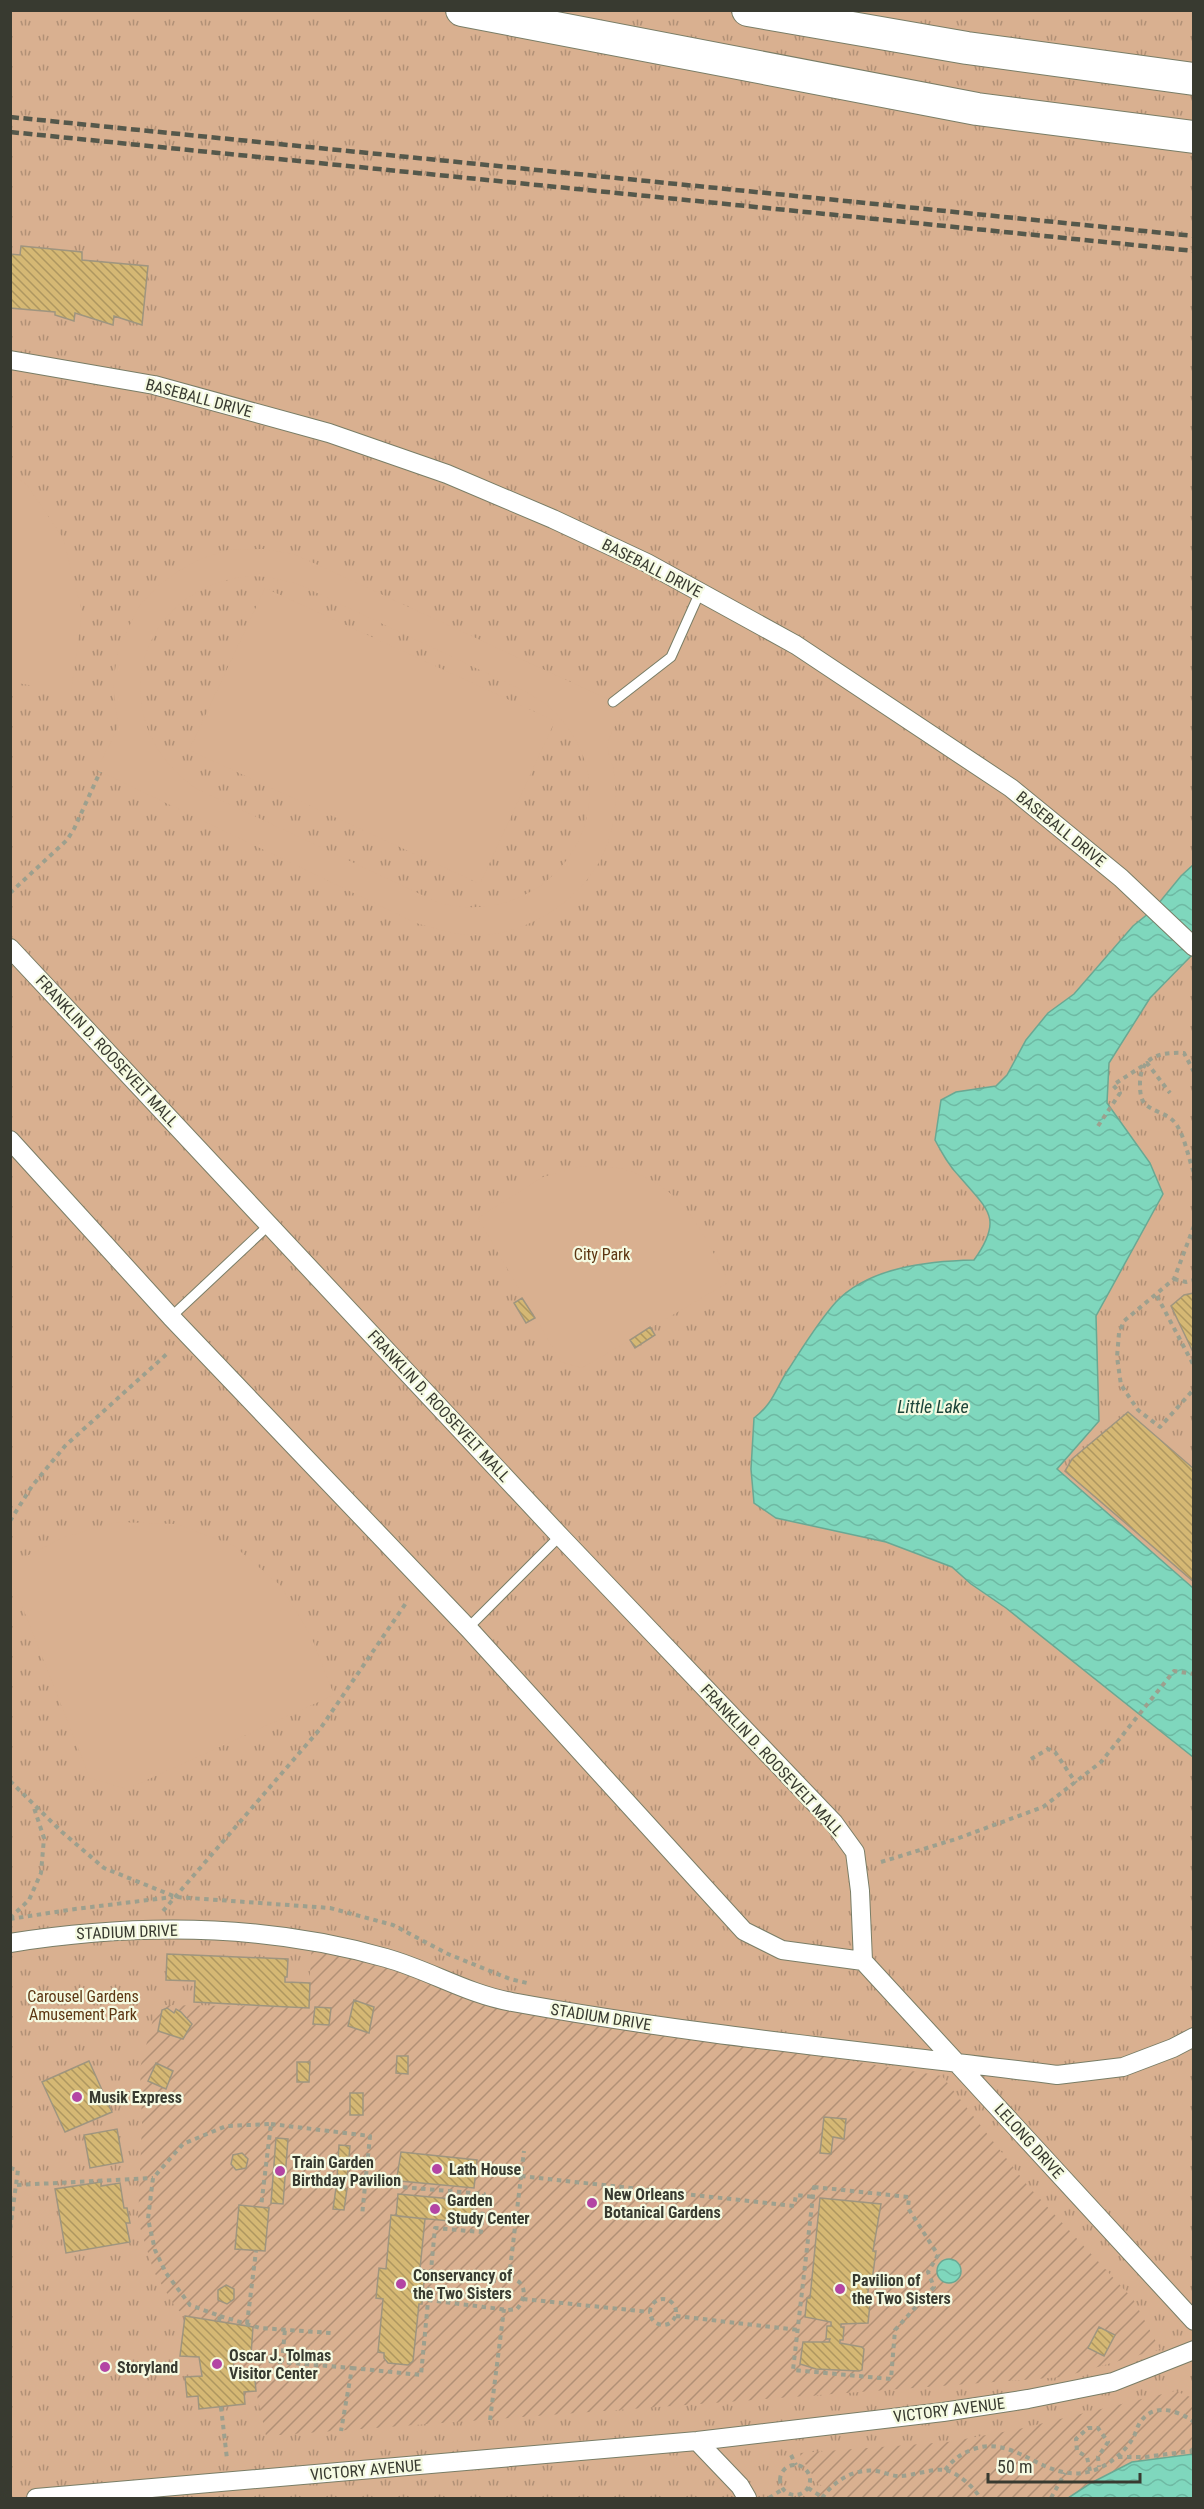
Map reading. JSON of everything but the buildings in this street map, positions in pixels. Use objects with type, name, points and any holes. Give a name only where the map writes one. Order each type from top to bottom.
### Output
[{"type":"highway","points":[[462,10],[977,109],[1194,137]]},
{"type":"highway","points":[[748,10],[967,48],[1194,79]]},
{"type":"street","name":"BASEBALL DRIVE","points":[[17,361],[154,385],[329,433],[447,474],[554,519],[647,563],[796,645],[1011,788],[1121,878],[1194,947]]},
{"type":"street","name":"FRANKLIN D. ROOSEVELT MALL","points":[[10,948],[560,1536],[834,1823],[855,1852],[863,1961]]},
{"type":"street","points":[[10,1140],[171,1317],[468,1628],[744,1931],[782,1950],[863,1961]]},
{"type":"street","name":"STADIUM DRIVE","points":[[10,1943],[63,1935],[151,1928],[215,1929],[268,1935],[387,1958],[462,1989],[508,2002],[651,2026],[1057,2075],[1123,2067],[1173,2048],[1194,2037]]},
{"type":"street","name":"LELONG DRIVE","points":[[863,1961],[1194,2321]]},
{"type":"street","name":"VICTORY AVENUE","points":[[36,2499],[697,2441],[943,2412],[1028,2399],[1113,2382],[1194,2350]]},
{"type":"street","points":[[697,2441],[740,2486],[747,2499]]},
{"type":"lane","points":[[614,702],[671,657],[700,592]]},
{"type":"lane","points":[[171,1317],[269,1225]]},
{"type":"lane","points":[[468,1628],[560,1536]]},
{"type":"path","points":[[10,893],[67,840],[74,830],[100,772]]},
{"type":"path","points":[[1194,1072],[1184,1053],[1164,1053],[1150,1059],[1140,1073],[1143,1102],[1156,1112],[1170,1116],[1178,1127],[1194,1173]]},
{"type":"path","points":[[1148,1063],[1170,1093]]},
{"type":"path","points":[[1098,1126],[1120,1093],[1113,1085],[1148,1063]]},
{"type":"path","points":[[1194,1226],[1174,1279],[1157,1296],[1124,1321],[1119,1332],[1117,1357],[1121,1385],[1138,1410],[1160,1427],[1194,1389]]},
{"type":"path","points":[[1174,1279],[1186,1282],[1194,1280]]},
{"type":"path","points":[[1157,1296],[1194,1366]]},
{"type":"path","points":[[10,1521],[32,1486],[65,1446],[169,1352]]},
{"type":"path","points":[[151,1928],[155,1920],[320,1729],[405,1603]]},
{"type":"path","points":[[881,1862],[956,1839],[1044,1807],[1101,1762],[1174,1671],[1194,1674]]},
{"type":"path","points":[[1031,1759],[1048,1749],[1055,1752],[1076,1784]]},
{"type":"path","points":[[10,1781],[104,1868],[176,1897]]},
{"type":"path","points":[[10,1919],[29,1899],[41,1873],[44,1838],[32,1803]]},
{"type":"path","points":[[10,1919],[176,1897],[330,1908],[393,1925],[448,1954],[510,1979],[530,1984]]},
{"type":"path","points":[[261,2207],[271,2124]]},
{"type":"path","points":[[330,2333],[260,2328],[219,2319],[190,2305],[166,2273],[155,2250],[148,2219],[153,2178],[183,2144],[226,2126],[271,2124],[370,2136],[362,2216]]},
{"type":"path","points":[[509,2278],[524,2151]]},
{"type":"path","points":[[10,2168],[18,2170],[10,2229]]},
{"type":"path","points":[[521,2176],[795,2206],[796,2195],[813,2197]]},
{"type":"path","points":[[16,2185],[153,2178]]},
{"type":"path","points":[[233,2358],[421,2375],[435,2228],[481,2232],[484,2194],[365,2184]]},
{"type":"path","points":[[814,2187],[909,2197],[908,2208],[938,2255],[928,2272],[934,2287],[895,2330],[891,2379],[793,2370],[813,2197],[814,2187]]},
{"type":"path","points":[[247,2324],[256,2251]]},
{"type":"path","points":[[428,2300],[517,2309],[523,2299],[521,2284],[515,2279],[494,2281],[430,2274]]},
{"type":"path","points":[[523,2299],[650,2312]]},
{"type":"path","points":[[667,2299],[676,2307],[676,2316],[670,2323],[661,2325],[653,2320],[650,2312],[655,2301],[667,2299]]},
{"type":"path","points":[[490,2420],[504,2309]]},
{"type":"path","points":[[676,2316],[798,2330]]},
{"type":"path","points":[[282,2362],[285,2329]]},
{"type":"path","points":[[341,2431],[352,2368]]},
{"type":"path","points":[[221,2407],[226,2459]]},
{"type":"path","points":[[945,2470],[955,2457],[986,2445],[1006,2447],[1046,2468],[1065,2473],[1083,2473],[1118,2457],[1132,2439],[1140,2421],[1148,2415],[1161,2410],[1177,2411],[1193,2422]]},
{"type":"path","points":[[1090,2470],[1087,2457],[1077,2451],[1076,2439],[1088,2428],[1098,2428],[1108,2442],[1098,2457],[1099,2467]]},
{"type":"path","points":[[1118,2457],[1155,2456],[1191,2451],[1194,2448]]},
{"type":"path","points":[[791,2455],[796,2465]]},
{"type":"path","points":[[796,2465],[803,2467],[809,2475],[808,2488],[805,2492],[793,2495],[783,2489],[780,2478],[782,2472],[796,2465]]},
{"type":"path","points":[[808,2488],[822,2498],[840,2479],[859,2471],[876,2470],[897,2476],[945,2470],[963,2480],[977,2492],[980,2499]]},
{"type":"path","points":[[1051,2499],[1065,2473]]},
{"type":"path","points":[[769,2499],[783,2489]]},
{"type":"green space","name":"City Park","points":[[11,11],[1193,11],[1193,2498],[11,2498]]},
{"type":"green space","points":[[11,473],[27,485],[63,538],[82,612],[71,692],[11,682]]},
{"type":"green space","points":[[263,549],[294,554],[625,707],[612,731],[608,745],[615,793],[615,811],[610,836],[602,857],[590,876],[574,893],[556,908],[536,920],[514,929],[492,934],[470,935],[443,930],[416,923],[97,770],[118,727],[113,682],[119,646],[140,605],[158,586],[177,572],[200,559],[228,550]],"holes":[[[249,576],[269,577],[298,584],[520,689],[551,709],[577,743],[589,779],[587,815],[574,849],[551,877],[520,897],[482,907],[439,903],[197,789],[167,762],[148,730],[141,697],[144,663],[156,632],[178,605],[210,586]]]},
{"type":"green space","points":[[265,588],[555,721],[480,884],[189,750]]},
{"type":"green space","points":[[582,1166],[623,1169],[662,1187],[689,1213],[700,1228],[729,1282],[582,1368],[561,1362],[478,1218],[543,1177]]},
{"type":"green space","points":[[116,1522],[177,1524],[234,1546],[280,1585],[311,1636],[334,1695],[127,1789],[90,1778],[11,1578],[11,1564],[62,1538]]},
{"type":"green space","name":"New Orleans Botanical Gardens","points":[[312,1942],[393,1966],[473,1998],[942,2076],[1028,2186],[1133,2299],[1160,2349],[1063,2377],[266,2436],[254,2371],[234,2372],[233,2353],[250,2355],[253,2327],[185,2316],[176,2308],[154,2272],[138,2221],[142,2123],[140,2068],[157,2005],[308,2007]]},
{"type":"green space","points":[[1175,2391],[1193,2398],[1193,2498],[812,2498],[822,2486],[816,2482],[807,2465],[802,2463],[800,2453],[948,2442],[1019,2429]]},
{"type":"water","name":"Little Lake","points":[[1193,865],[1193,954],[1150,998],[1109,1063],[1107,1103],[1150,1163],[1163,1194],[1096,1316],[1099,1421],[1057,1469],[1193,1588],[1193,1757],[952,1567],[886,1542],[776,1518],[754,1503],[751,1469],[754,1418],[770,1401],[805,1344],[836,1302],[865,1281],[900,1268],[919,1264],[974,1260],[983,1246],[990,1224],[989,1215],[978,1198],[949,1164],[935,1140],[941,1100],[956,1092],[996,1086],[1007,1075],[1026,1040],[1048,1013],[1074,994],[1133,926],[1154,909]]},
{"type":"water","points":[[949,2259],[954,2260],[960,2266],[960,2276],[954,2282],[949,2283],[944,2282],[938,2276],[937,2271],[938,2266],[944,2260]]},
{"type":"water","points":[[1193,2454],[1193,2498],[1068,2498],[1132,2462]]},
{"type":"railway","points":[[10,117],[1194,236]]},
{"type":"railway","points":[[10,132],[1194,251]]},
{"type":"place","name":"Musik Express","points":[[77,2097]]},
{"type":"place","name":"Lath House","points":[[437,2169]]},
{"type":"place","name":"Train Garden Birthday Pavilion","points":[[280,2171]]},
{"type":"place","name":"New Orleans Botanical Gardens","points":[[592,2203]]},
{"type":"place","name":"Garden Study Center","points":[[435,2209]]},
{"type":"place","name":"Conservancy of the Two Sisters","points":[[401,2284]]},
{"type":"place","name":"Pavilion of the Two Sisters","points":[[840,2289]]},
{"type":"place","name":"Oscar J. Tolmas Visitor Center","points":[[217,2364]]},
{"type":"place","name":"Storyland","points":[[105,2367]]},
{"type":"park label","name":"Carousel Gardens Amusement Park","points":[[83,2005]]}]
